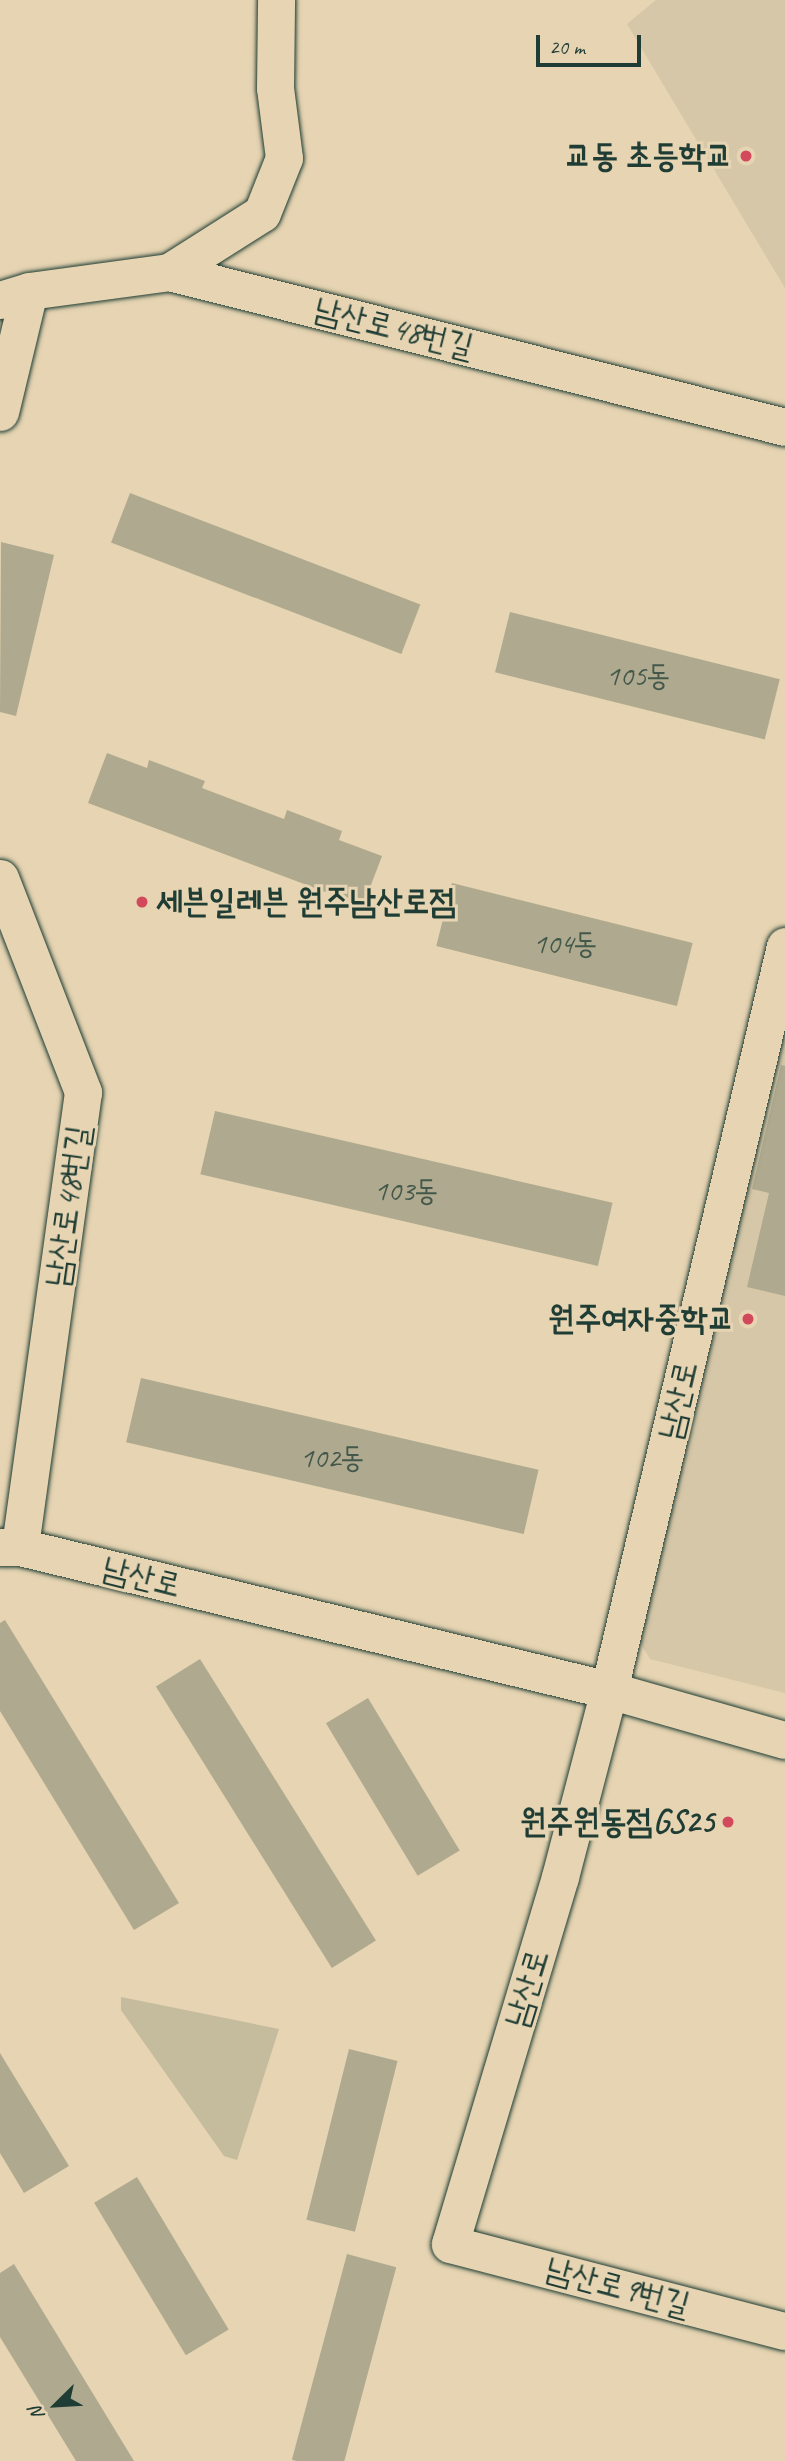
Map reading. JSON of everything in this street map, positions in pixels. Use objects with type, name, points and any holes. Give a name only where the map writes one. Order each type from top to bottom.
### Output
[{"type":"street","points":[[169,272],[262,214],[267,202],[284,158],[275,88],[276,0]]},
{"type":"street","name":"남산로48번길","points":[[14,296],[169,272],[785,427]]},
{"type":"street","points":[[0,412],[14,296]]},
{"type":"street","name":"남산로48번길","points":[[0,878],[83,1092],[10,1547]]},
{"type":"street","name":"남산로","points":[[450,2244],[560,1877],[609,1690],[785,946]]},
{"type":"street","name":"남산로","points":[[10,1547],[609,1690],[785,1740]]},
{"type":"street","name":"남산로9번길","points":[[450,2244],[785,2331]]},
{"type":"shaded area","name":"교동 초등학교","points":[[656,0],[785,0],[785,288],[627,24]]},
{"type":"shaded area","name":"원주여자중학교","points":[[785,1003],[785,1693],[650,1659],[636,1636]]},
{"type":"shaded area","points":[[121,1997],[279,2029],[237,2160],[224,2156],[121,2010]]},
{"type":"building","points":[[130,493],[420,604],[401,654],[111,542]]},
{"type":"building","points":[[1,542],[54,555],[16,716],[0,712]]},
{"type":"building","points":[[510,612],[780,679],[765,739],[495,672]]},
{"type":"building","points":[[107,753],[147,768],[149,760],[205,781],[202,788],[284,819],[287,810],[342,831],[339,840],[382,856],[363,906],[88,803]]},
{"type":"building","points":[[452,883],[693,943],[677,1006],[436,946]]},
{"type":"building","points":[[781,1065],[785,1066],[785,1296],[747,1287],[769,1193],[752,1189]]},
{"type":"building","points":[[215,1111],[613,1203],[598,1266],[200,1174]]},
{"type":"building","points":[[141,1378],[539,1470],[524,1534],[126,1442]]},
{"type":"building","points":[[5,1620],[179,1903],[134,1930],[0,1711],[0,1623]]},
{"type":"building","points":[[200,1659],[376,1941],[332,1968],[156,1687]]},
{"type":"building","points":[[368,1698],[460,1851],[418,1876],[326,1723]]},
{"type":"building","points":[[349,2049],[398,2061],[355,2232],[306,2220]]},
{"type":"building","points":[[0,2053],[69,2166],[24,2193],[0,2153]]},
{"type":"building","points":[[137,2177],[229,2330],[186,2355],[94,2203]]},
{"type":"building","points":[[347,2254],[396,2267],[344,2461],[292,2460]]},
{"type":"building","points":[[14,2264],[134,2461],[76,2461],[0,2337],[0,2273]]},
{"type":"place","name":"교동 초등학교","points":[[746,156]]},
{"type":"place","name":"세븐일레븐 원주남산로점","points":[[142,902]]},
{"type":"place","name":"원주여자중학교","points":[[748,1319]]},
{"type":"place","name":"원주원동점GS25","points":[[728,1822]]}]
